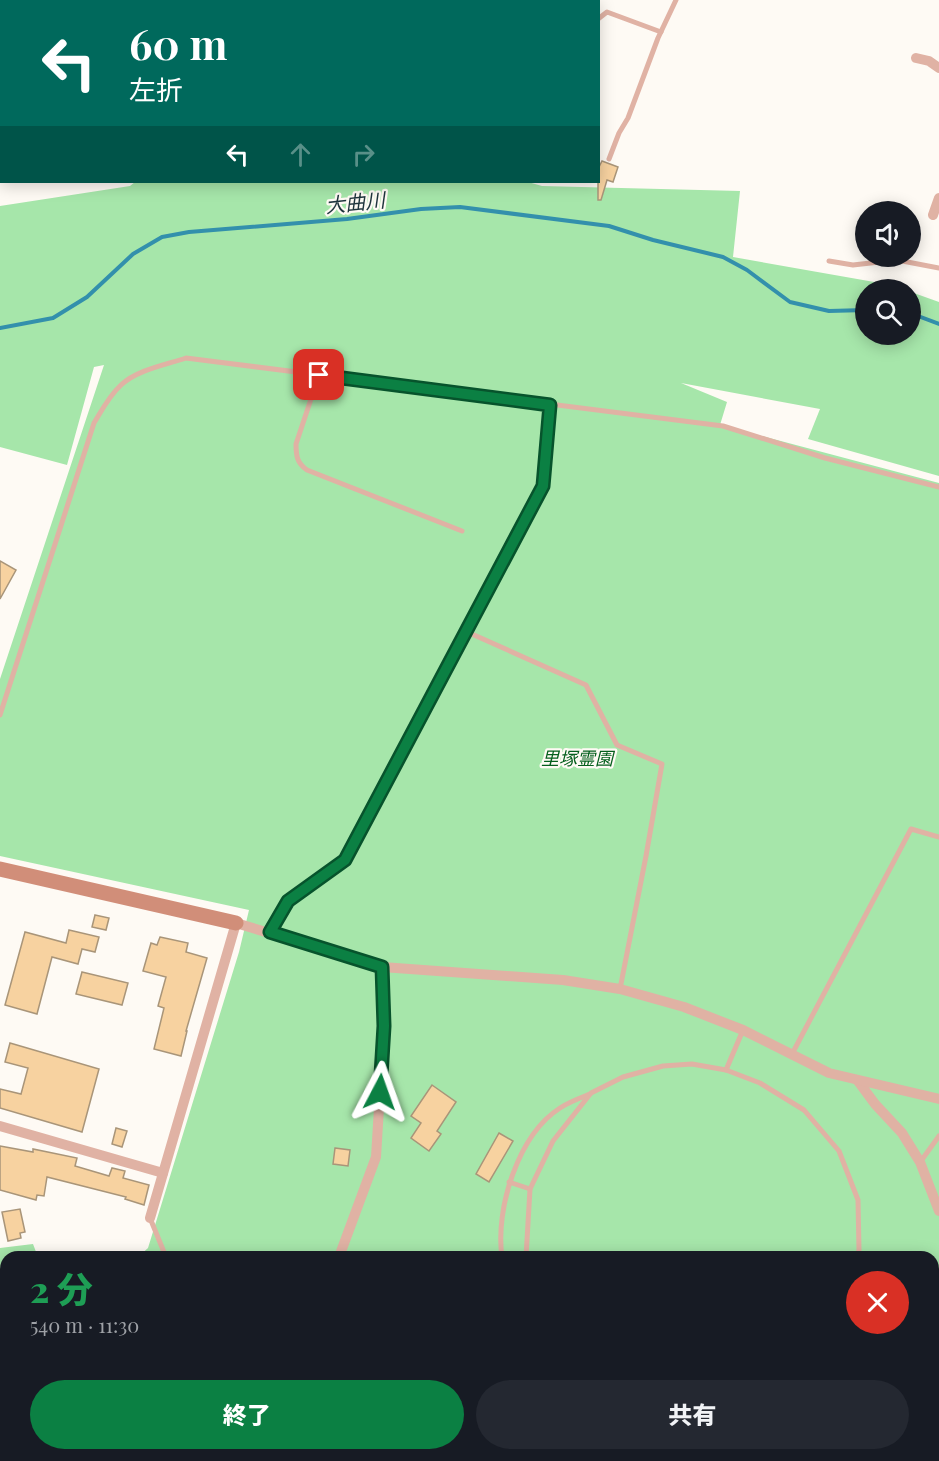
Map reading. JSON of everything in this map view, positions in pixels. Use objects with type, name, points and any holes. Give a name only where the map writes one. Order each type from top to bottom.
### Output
[{"type":"street","points":[[916,58],[929,61],[939,68]]},
{"type":"street","points":[[933,215],[939,198]]},
{"type":"street","points":[[0,869],[236,923],[382,967],[563,980],[620,989],[684,1007],[743,1030],[829,1073],[939,1100]]},
{"type":"street","points":[[150,1218],[236,923]]},
{"type":"street","points":[[341,1251],[376,1157],[384,1026],[382,967]]},
{"type":"street","points":[[858,1081],[874,1104],[902,1133],[920,1162],[939,1211]]},
{"type":"street","points":[[0,1126],[163,1173]]},
{"type":"lane","points":[[609,159],[676,0]]},
{"type":"lane","points":[[600,18],[607,12],[661,32]]},
{"type":"lane","points":[[829,261],[853,265],[897,260],[939,268]]},
{"type":"lane","points":[[0,715],[94,423],[107,401],[122,384],[146,372],[186,358],[723,426],[825,458],[939,487]]},
{"type":"lane","points":[[319,375],[296,444],[296,455],[300,464],[308,470],[462,531]]},
{"type":"lane","points":[[270,932],[288,901],[345,860],[543,486],[550,405]]},
{"type":"lane","points":[[465,630],[586,685],[616,745],[662,764],[620,989]]},
{"type":"lane","points":[[792,1054],[911,828],[939,837]]},
{"type":"lane","points":[[726,1070],[743,1030]]},
{"type":"lane","points":[[502,1251],[502,1211],[509,1182],[521,1155],[536,1131],[559,1108],[623,1077],[663,1066],[693,1064],[726,1070],[760,1083],[804,1110],[839,1151],[858,1200],[859,1251]]},
{"type":"lane","points":[[526,1251],[530,1189],[553,1141],[591,1093]]},
{"type":"lane","points":[[920,1162],[939,1136]]},
{"type":"lane","points":[[509,1182],[530,1189]]},
{"type":"lane","points":[[150,1218],[164,1251]]},
{"type":"green space","name":"里塚霊園","points":[[134,183],[532,183],[542,186],[740,191],[733,257],[857,279],[855,279],[855,345],[921,345],[921,296],[939,302],[939,476],[808,439],[820,409],[681,383],[727,402],[720,425],[939,483],[939,1251],[145,1251],[148,1248],[239,952],[249,910],[0,856],[0,679],[104,365],[94,367],[67,465],[0,447],[0,206],[130,186]]},
{"type":"green space","name":"里塚霊園","points":[[33,1244],[36,1251],[0,1251],[0,1248]]},
{"type":"building","points":[[602,161],[618,167],[613,182],[607,180],[601,200],[598,200],[598,183],[600,183]]},
{"type":"building","points":[[0,561],[16,570],[0,599]]},
{"type":"building","points":[[95,915],[109,918],[106,930],[92,927]]},
{"type":"building","points":[[69,930],[99,937],[95,952],[82,949],[78,964],[52,957],[37,1014],[5,1005],[25,932],[66,943]]},
{"type":"building","points":[[160,937],[188,943],[186,952],[207,958],[181,1056],[154,1049],[164,1008],[158,1006],[166,977],[143,971],[151,943],[157,945]]},
{"type":"building","points":[[82,972],[128,983],[122,1005],[76,994]]},
{"type":"building","points":[[10,1043],[99,1069],[82,1132],[0,1108],[0,1089],[21,1094],[28,1068],[5,1062]]},
{"type":"building","points":[[432,1085],[456,1102],[437,1131],[441,1134],[429,1151],[411,1138],[421,1123],[411,1116]]},
{"type":"building","points":[[116,1128],[127,1131],[122,1147],[112,1144]]},
{"type":"building","points":[[499,1133],[513,1141],[489,1182],[476,1174]]},
{"type":"building","points":[[0,1146],[33,1152],[33,1149],[77,1158],[75,1166],[109,1176],[112,1168],[125,1171],[123,1178],[149,1185],[144,1205],[125,1199],[126,1197],[47,1177],[44,1196],[37,1195],[36,1200],[0,1190]]},
{"type":"building","points":[[335,1148],[350,1150],[348,1166],[333,1164]]},
{"type":"building","points":[[20,1209],[25,1232],[20,1233],[21,1238],[8,1241],[2,1212]]},
{"type":"waterway","name":"大曲川","points":[[0,328],[53,318],[87,297],[133,254],[162,237],[189,232],[460,207],[609,226],[653,240],[723,257],[747,270],[790,302],[829,311],[855,310]]},
{"type":"waterway","name":"大曲川","points":[[921,317],[939,324]]},
{"type":"route","points":[[319,375],[550,405],[543,486],[345,860],[288,901],[270,932],[382,967],[384,1026],[380,1092]]}]
